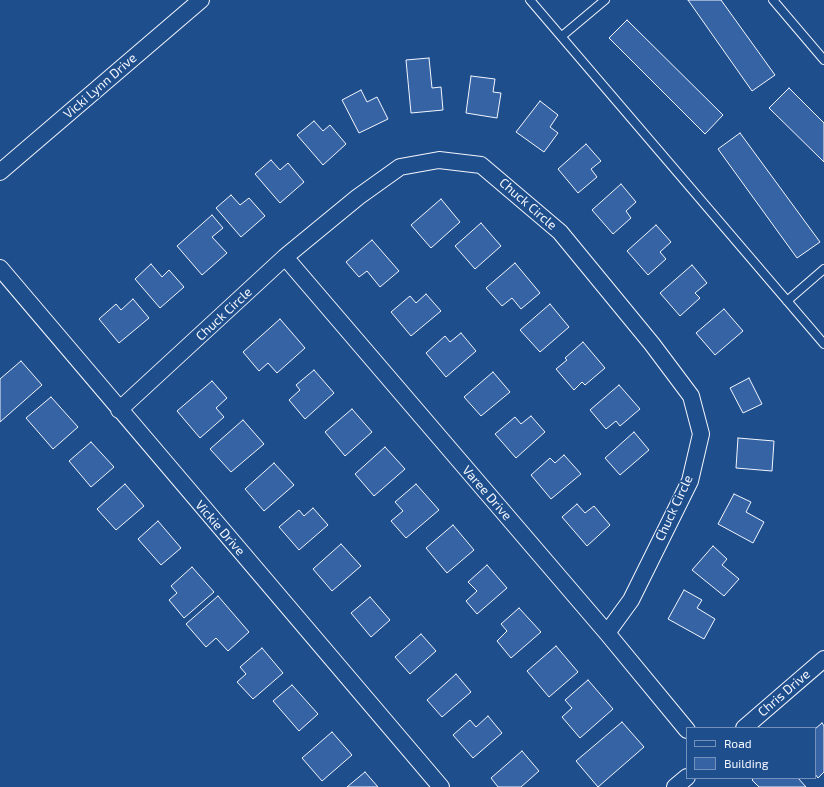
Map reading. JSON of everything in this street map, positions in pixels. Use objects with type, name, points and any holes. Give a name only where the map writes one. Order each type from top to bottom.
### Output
[{"type":"street","name":"Vicki Lynn Drive","points":[[0,172],[201,0]]},
{"type":"street","name":"Chuck Circle","points":[[119,410],[285,257],[358,198],[400,167],[439,160],[481,165],[560,232],[652,344],[691,396],[701,434],[690,481],[631,600],[607,633]]},
{"type":"street","name":"Varee Drive","points":[[285,257],[607,633],[686,729]]},
{"type":"street","name":"Vickie Drive","points":[[0,268],[119,410],[441,787]]},
{"type":"street","name":"Chris Drive","points":[[745,727],[824,659]]},
{"type":"street","points":[[675,787],[686,778]]},
{"type":"lane","points":[[530,0],[824,344]]},
{"type":"lane","points":[[562,36],[605,0]]},
{"type":"lane","points":[[773,0],[824,60]]},
{"type":"lane","points":[[787,301],[824,269]]},
{"type":"building","points":[[688,0],[721,0],[775,75],[752,91]]},
{"type":"building","points":[[627,20],[723,115],[705,134],[609,38]]},
{"type":"building","points":[[429,58],[432,88],[441,87],[443,110],[411,113],[406,60]]},
{"type":"building","points":[[471,76],[495,79],[493,92],[501,93],[497,118],[466,113]]},
{"type":"building","points":[[789,88],[824,123],[824,162],[769,108]]},
{"type":"building","points":[[361,90],[367,102],[377,97],[388,119],[359,133],[342,100]]},
{"type":"building","points":[[540,101],[558,115],[550,127],[558,133],[544,152],[516,132]]},
{"type":"building","points":[[314,121],[323,131],[330,125],[346,144],[323,165],[297,135]]},
{"type":"building","points":[[740,133],[820,242],[797,258],[718,149]]},
{"type":"building","points":[[586,144],[601,161],[591,169],[597,177],[578,193],[558,169]]},
{"type":"building","points":[[271,160],[280,170],[288,163],[304,182],[280,203],[255,174]]},
{"type":"building","points":[[621,184],[636,202],[626,211],[631,218],[613,234],[592,210]]},
{"type":"building","points":[[231,195],[240,205],[249,198],[265,216],[241,237],[216,208]]},
{"type":"building","points":[[441,199],[460,222],[431,248],[411,225]]},
{"type":"building","points":[[212,215],[223,228],[212,237],[227,253],[202,275],[177,246]]},
{"type":"building","points":[[481,223],[501,246],[475,269],[455,246]]},
{"type":"building","points":[[656,225],[671,242],[660,252],[666,259],[648,275],[627,251]]},
{"type":"building","points":[[372,240],[399,271],[380,287],[367,271],[359,277],[346,262]]},
{"type":"building","points":[[515,263],[540,293],[521,309],[512,298],[502,306],[486,288]]},
{"type":"building","points":[[151,264],[162,277],[169,270],[184,287],[160,308],[135,279]]},
{"type":"building","points":[[692,265],[707,283],[695,293],[700,298],[680,316],[660,293]]},
{"type":"building","points":[[426,294],[441,311],[411,336],[391,312],[410,296],[416,303]]},
{"type":"building","points":[[133,299],[149,318],[119,343],[99,319],[116,304],[121,310]]},
{"type":"building","points":[[550,304],[569,327],[540,352],[520,330]]},
{"type":"building","points":[[724,309],[743,331],[715,355],[696,333]]},
{"type":"building","points":[[280,319],[305,348],[277,373],[268,363],[259,371],[243,352]]},
{"type":"building","points":[[461,333],[476,351],[446,377],[426,353],[445,336],[450,342]]},
{"type":"building","points":[[583,342],[605,368],[585,385],[582,382],[574,390],[556,369],[567,360],[565,358]]},
{"type":"building","points":[[21,361],[42,385],[0,422],[0,379]]},
{"type":"building","points":[[314,370],[334,393],[305,419],[289,400],[300,390],[296,385]]},
{"type":"building","points":[[493,372],[510,392],[481,416],[464,397]]},
{"type":"building","points":[[749,378],[762,404],[743,413],[730,388]]},
{"type":"building","points":[[212,381],[227,398],[216,408],[224,417],[200,438],[177,411]]},
{"type":"building","points":[[619,385],[640,409],[620,426],[616,421],[606,429],[590,410]]},
{"type":"building","points":[[51,397],[78,427],[53,449],[26,418]]},
{"type":"building","points":[[352,409],[372,432],[345,456],[325,432]]},
{"type":"building","points":[[531,416],[545,432],[516,458],[495,434],[515,417],[521,424]]},
{"type":"building","points":[[243,420],[264,444],[231,472],[210,449]]},
{"type":"building","points":[[634,432],[649,450],[620,475],[605,458]]},
{"type":"building","points":[[738,438],[774,441],[772,471],[736,468]]},
{"type":"building","points":[[91,442],[114,467],[91,487],[69,461]]},
{"type":"building","points":[[385,447],[405,469],[374,496],[355,474]]},
{"type":"building","points":[[564,455],[581,474],[551,499],[531,475],[550,458],[555,463]]},
{"type":"building","points":[[274,463],[294,485],[264,511],[245,489]]},
{"type":"building","points":[[125,484],[144,506],[116,530],[97,509]]},
{"type":"building","points":[[416,484],[439,510],[406,538],[391,521],[403,511],[395,502]]},
{"type":"building","points":[[734,494],[751,502],[746,512],[764,522],[753,543],[718,524]]},
{"type":"building","points":[[577,504],[585,513],[594,506],[610,525],[587,546],[562,517]]},
{"type":"building","points":[[313,508],[328,525],[299,550],[279,527],[299,510],[304,516]]},
{"type":"building","points":[[158,521],[181,548],[161,565],[138,539]]},
{"type":"building","points":[[453,525],[474,550],[447,573],[426,548]]},
{"type":"building","points":[[341,544],[361,566],[332,591],[313,569]]},
{"type":"building","points":[[713,546],[727,559],[722,565],[739,579],[724,596],[692,570]]},
{"type":"building","points":[[487,565],[507,588],[477,614],[466,601],[477,591],[468,582]]},
{"type":"building","points":[[192,567],[214,592],[184,618],[169,600],[177,593],[171,586]]},
{"type":"building","points":[[684,590],[702,600],[697,608],[715,619],[704,639],[668,619]]},
{"type":"building","points":[[218,596],[249,632],[228,651],[216,638],[206,647],[186,624]]},
{"type":"building","points":[[370,597],[390,620],[371,637],[351,613]]},
{"type":"building","points":[[519,608],[541,632],[511,658],[497,641],[507,631],[501,624]]},
{"type":"building","points":[[421,634],[436,651],[410,674],[395,657]]},
{"type":"building","points":[[556,646],[578,672],[549,697],[527,671]]},
{"type":"building","points":[[262,648],[283,673],[253,699],[237,682],[246,674],[240,667]]},
{"type":"building","points":[[456,674],[471,692],[442,717],[427,700]]},
{"type":"building","points":[[588,680],[613,709],[580,738],[562,717],[572,708],[565,700]]},
{"type":"building","points":[[292,685],[318,714],[299,731],[273,701]]},
{"type":"building","points":[[488,716],[502,733],[473,758],[453,735],[470,720],[476,727]]},
{"type":"building","points":[[622,722],[644,747],[598,787],[576,761]]},
{"type":"building","points":[[822,723],[824,726],[824,772],[818,778],[816,775],[816,728]]},
{"type":"building","points":[[332,732],[352,755],[322,781],[302,758]]},
{"type":"building","points":[[522,751],[539,771],[521,787],[498,787],[491,778]]},
{"type":"building","points":[[365,772],[378,787],[347,787]]},
{"type":"building","points":[[799,779],[806,787],[759,787],[752,780]]}]
